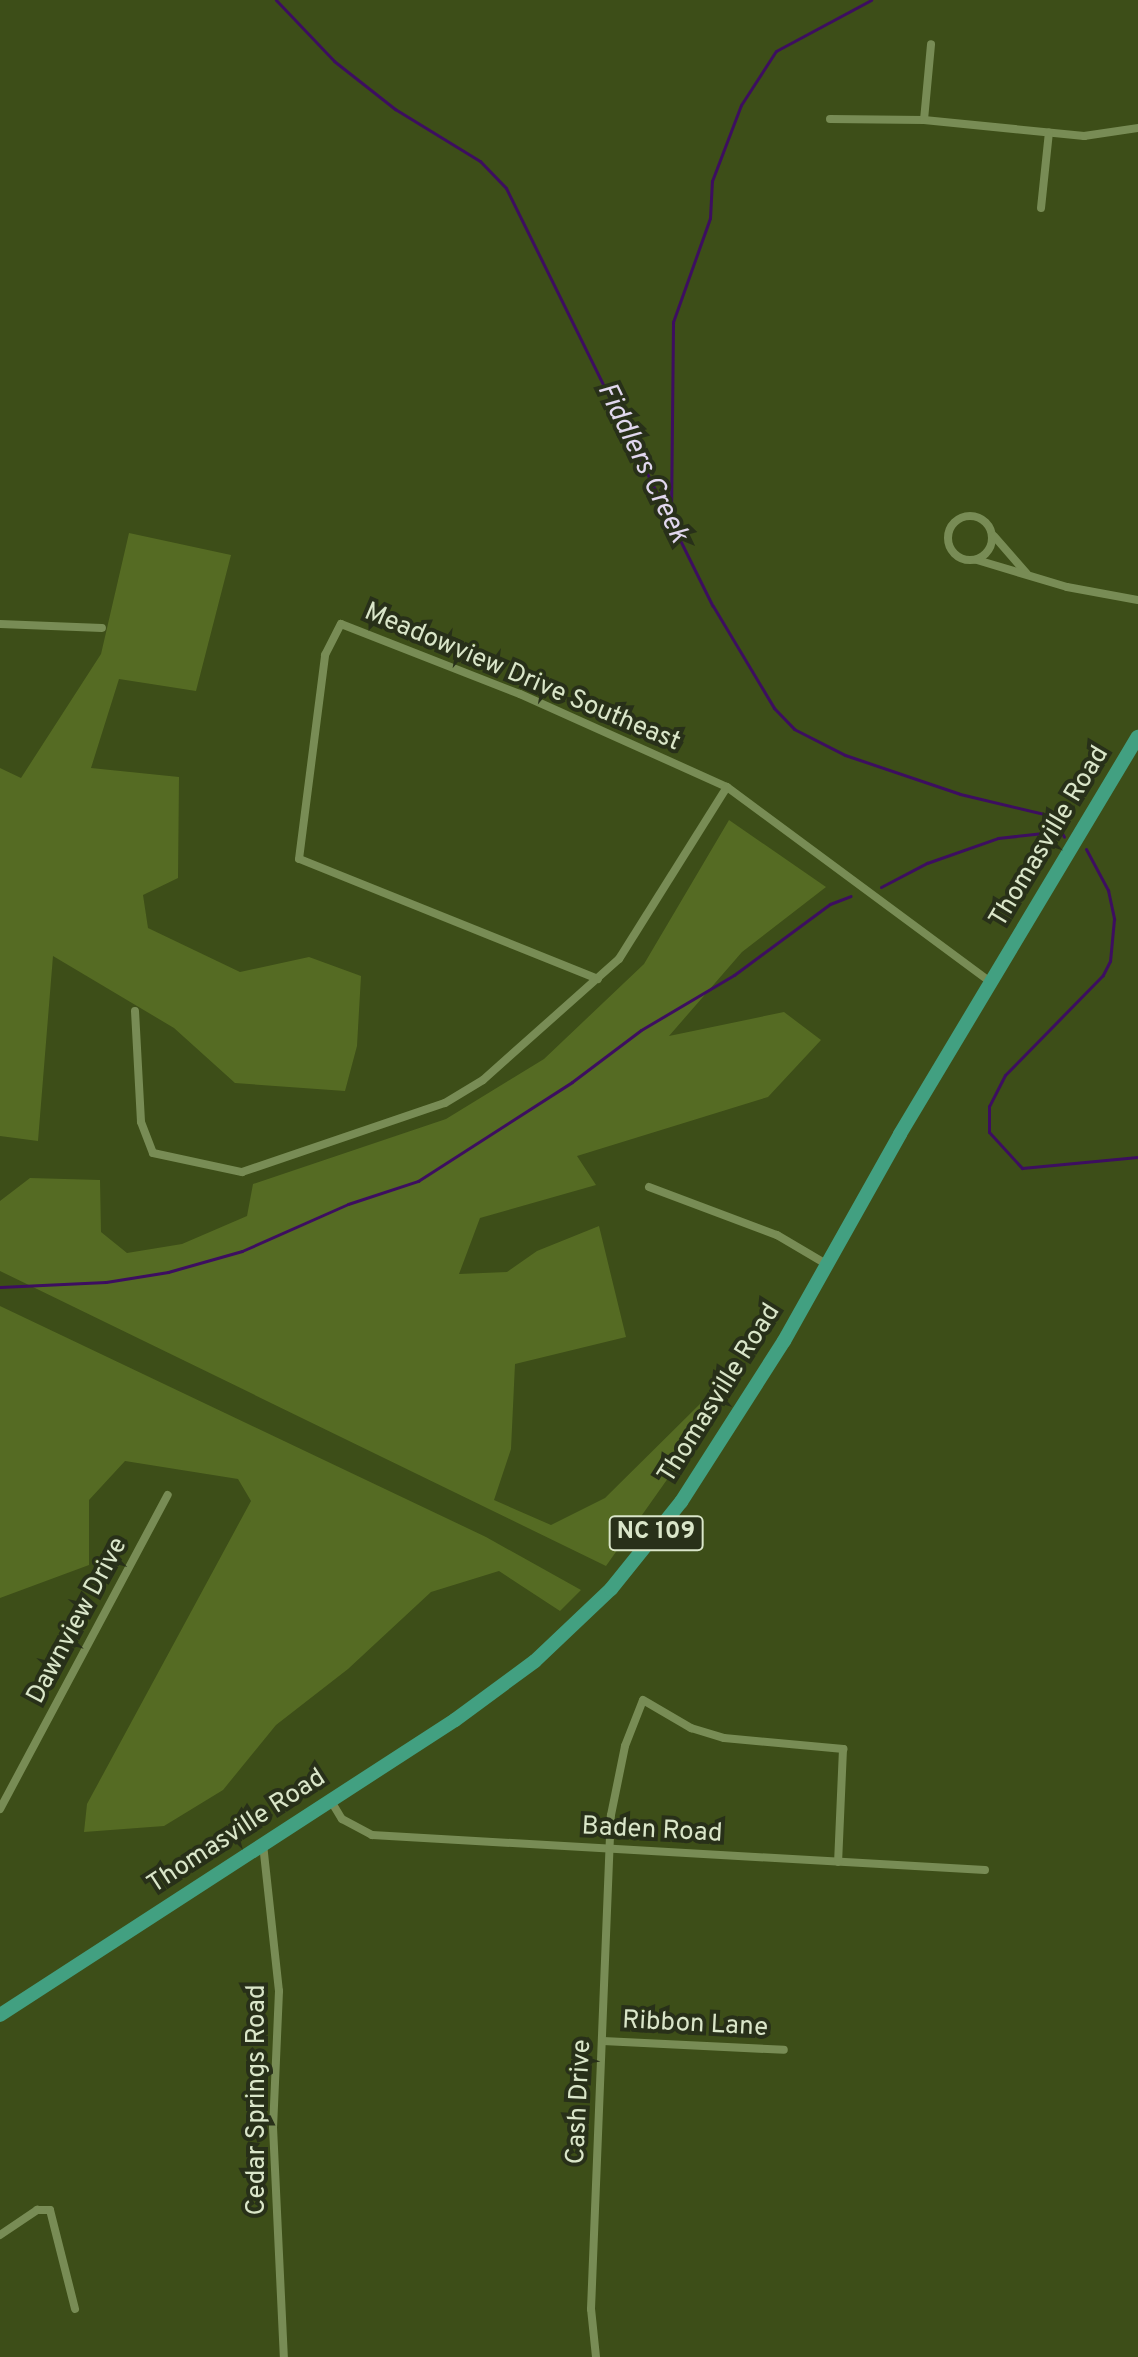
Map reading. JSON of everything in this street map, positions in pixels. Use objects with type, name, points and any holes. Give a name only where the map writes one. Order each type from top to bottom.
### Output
[{"type":"main road","name":"Thomasville Road","points":[[0,2015],[331,1801],[535,1661],[611,1589],[681,1502],[828,1265],[991,982],[1138,737]]},
{"type":"street","points":[[924,120],[931,44]]},
{"type":"street","points":[[830,119],[924,120],[1101,135],[1138,128]]},
{"type":"street","points":[[1041,208],[1049,132]]},
{"type":"street","points":[[1028,574],[979,517],[959,519],[952,525],[949,545],[953,554],[1028,574],[1138,600]]},
{"type":"street","points":[[977,560],[989,552],[992,532]]},
{"type":"street","points":[[0,624],[102,628]]},
{"type":"street","name":"Meadowview Drive Southeast","points":[[598,979],[299,859],[325,655],[341,624],[520,694],[727,787],[991,982]]},
{"type":"street","points":[[135,1011],[141,1122],[153,1153],[242,1172],[445,1103],[483,1080],[598,979],[638,934],[727,787]]},
{"type":"street","points":[[649,1187],[777,1235],[828,1265]]},
{"type":"street","name":"Dawnview Drive","points":[[0,1809],[168,1495]]},
{"type":"street","name":"Cash Drive","points":[[596,2357],[591,2309],[616,1778],[643,1700],[691,1728],[724,1738],[843,1749],[838,1862]]},
{"type":"street","name":"Baden Road","points":[[331,1801],[342,1819],[372,1835],[985,1870]]},
{"type":"street","name":"Cedar Springs Road","points":[[263,1844],[279,1991],[273,2127],[284,2357]]},
{"type":"street","name":"Ribbon Lane","points":[[603,2041],[784,2050]]},
{"type":"street","points":[[0,2235],[37,2210],[50,2210],[57,2222],[75,2309]]},
{"type":"green space","points":[[129,533],[231,555],[196,691],[119,679],[91,768],[179,777],[178,878],[143,895],[148,928],[240,972],[309,957],[361,976],[357,1046],[345,1091],[235,1083],[174,1028],[53,956],[38,1141],[0,1136],[0,768],[21,778],[101,654]]},
{"type":"green space","points":[[729,820],[826,887],[742,952],[669,1036],[784,1012],[821,1040],[768,1097],[577,1156],[596,1185],[480,1218],[459,1274],[507,1272],[537,1251],[599,1226],[626,1337],[515,1364],[511,1449],[494,1500],[551,1525],[605,1498],[704,1400],[719,1406],[606,1566],[0,1271],[0,1201],[30,1178],[100,1180],[101,1232],[127,1253],[182,1244],[247,1216],[253,1184],[446,1119],[544,1059],[644,964]]},
{"type":"green space","points":[[0,1306],[486,1537],[581,1590],[560,1611],[499,1571],[431,1592],[348,1669],[276,1725],[223,1790],[164,1826],[84,1832],[87,1804],[251,1501],[238,1479],[125,1461],[89,1500],[89,1565],[0,1598]]},
{"type":"waterway","name":"Fiddlers Creek","points":[[276,0],[334,61],[395,109],[480,161],[506,188],[713,606],[774,708],[794,729],[845,755],[960,794],[1052,816],[1064,837]]},
{"type":"waterway","points":[[671,516],[673,322],[710,218],[712,181],[741,105],[776,51],[871,0]]},
{"type":"waterway","points":[[881,887],[927,863],[998,838],[1062,831]]},
{"type":"waterway","name":"Fiddlers Creek","points":[[1086,849],[1108,890],[1114,919],[1110,961],[1103,975],[1005,1075],[989,1106],[989,1132],[1022,1168],[1138,1157]]},
{"type":"waterway","points":[[0,1287],[106,1282],[168,1272],[242,1251],[348,1204],[418,1181],[572,1082],[641,1030],[734,975],[830,904],[851,896]]}]
